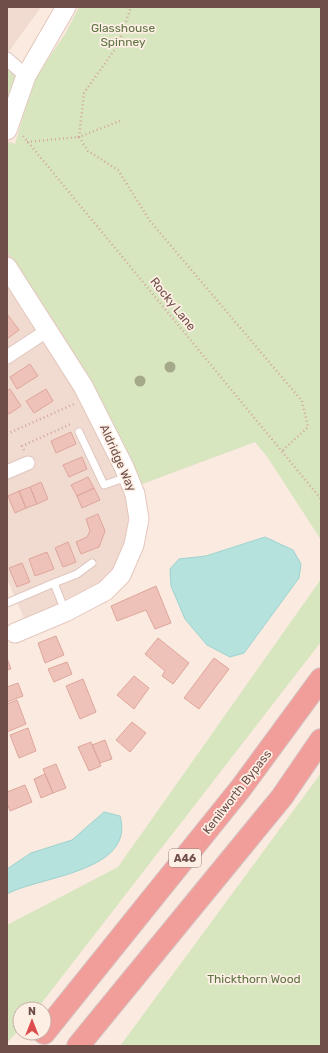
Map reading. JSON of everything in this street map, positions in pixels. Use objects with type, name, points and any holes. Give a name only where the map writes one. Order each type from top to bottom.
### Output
[{"type":"highway","name":"Kenilworth Bypass","points":[[52,1023],[241,788],[321,679]]},
{"type":"highway","points":[[78,1046],[282,797],[321,740]]},
{"type":"street","points":[[9,125],[26,76],[66,7]]},
{"type":"street","points":[[7,59],[26,76]]},
{"type":"street","name":"Aldridge Way","points":[[8,269],[83,386],[135,494],[139,519],[134,545],[120,575],[105,591],[65,612],[16,633]]},
{"type":"street","points":[[7,357],[48,330]]},
{"type":"street","points":[[7,472],[28,463]]},
{"type":"lane","points":[[79,432],[104,485],[127,477]]},
{"type":"lane","points":[[7,603],[77,574],[92,563]]},
{"type":"lane","points":[[54,583],[65,612]]},
{"type":"path","points":[[131,7],[118,45],[84,93],[79,137],[88,151],[118,170],[150,221],[302,401],[308,427],[282,451]]},
{"type":"path","points":[[27,142],[79,137],[120,121]]},
{"type":"path","name":"Rocky Lane","points":[[9,125],[27,142],[321,498]]},
{"type":"path","points":[[7,434],[75,403]]},
{"type":"path","points":[[28,463],[22,446],[76,422]]},
{"type":"shaded area","points":[[7,7],[41,7],[7,54]]},
{"type":"shaded area","points":[[7,141],[15,144],[217,392],[255,442],[142,484],[144,529],[132,572],[106,603],[30,632],[7,579]]},
{"type":"green space","name":"Glasshouse Spinney","points":[[79,7],[321,7],[321,540],[268,458],[255,442],[142,484],[107,411],[63,335],[7,251],[7,148],[9,142],[15,144],[33,81],[65,34]]},
{"type":"green space","points":[[7,59],[26,76],[7,132]]},
{"type":"green space","points":[[321,579],[321,642],[43,1001],[12,1001],[12,1038],[7,1043],[7,925],[118,867]]},
{"type":"green space","name":"Thickthorn Wood","points":[[321,773],[321,1046],[120,1046]]},
{"type":"water","points":[[265,537],[293,550],[301,564],[299,578],[244,653],[230,657],[207,645],[185,619],[171,586],[170,569],[179,559],[206,556]]},
{"type":"water","points":[[104,812],[120,816],[121,835],[114,849],[100,861],[82,869],[7,894],[7,869],[31,853],[72,840]]},
{"type":"building","points":[[7,314],[19,330],[7,339]]},
{"type":"building","points":[[30,364],[38,376],[17,389],[10,377]]},
{"type":"building","points":[[10,389],[21,406],[9,414],[7,411],[7,391]]},
{"type":"building","points":[[46,389],[53,401],[34,413],[26,401]]},
{"type":"building","points":[[71,432],[76,444],[56,453],[51,441]]},
{"type":"building","points":[[82,457],[87,469],[69,477],[63,465]]},
{"type":"building","points":[[88,477],[94,488],[77,496],[71,485]]},
{"type":"building","points":[[41,482],[48,499],[37,504],[30,487]]},
{"type":"building","points":[[30,487],[37,504],[26,508],[19,491]]},
{"type":"building","points":[[94,488],[100,500],[82,508],[77,496]]},
{"type":"building","points":[[19,491],[26,508],[15,513],[8,496]]},
{"type":"building","points":[[98,514],[105,531],[99,547],[81,554],[76,542],[87,537],[90,531],[86,519]]},
{"type":"building","points":[[68,542],[76,562],[63,567],[55,548]]},
{"type":"building","points":[[47,552],[54,569],[35,576],[29,559]]},
{"type":"building","points":[[22,563],[30,582],[17,587],[9,568]]},
{"type":"building","points":[[156,586],[171,623],[155,629],[146,610],[117,621],[111,606]]},
{"type":"building","points":[[56,636],[64,655],[45,663],[38,643]]},
{"type":"building","points":[[158,638],[189,663],[173,684],[162,676],[165,671],[145,654]]},
{"type":"building","points":[[7,658],[11,669],[7,670]]},
{"type":"building","points":[[214,658],[229,669],[199,709],[184,698]]},
{"type":"building","points":[[67,662],[72,674],[54,682],[48,669]]},
{"type":"building","points":[[134,676],[149,688],[134,709],[117,695]]},
{"type":"building","points":[[83,679],[96,712],[80,719],[66,686]]},
{"type":"building","points":[[18,683],[23,696],[7,702],[7,687]]},
{"type":"building","points":[[17,700],[26,724],[7,732],[7,704]]},
{"type":"building","points":[[132,722],[146,733],[130,752],[116,740]]},
{"type":"building","points":[[28,728],[36,751],[19,758],[10,735]]},
{"type":"building","points":[[105,740],[112,759],[100,763],[92,745]]},
{"type":"building","points":[[91,742],[101,766],[89,771],[78,747]]},
{"type":"building","points":[[56,764],[66,788],[53,793],[43,769]]},
{"type":"building","points":[[45,774],[53,793],[41,798],[34,779]]},
{"type":"building","points":[[25,785],[32,802],[10,811],[7,803],[7,792]]}]
